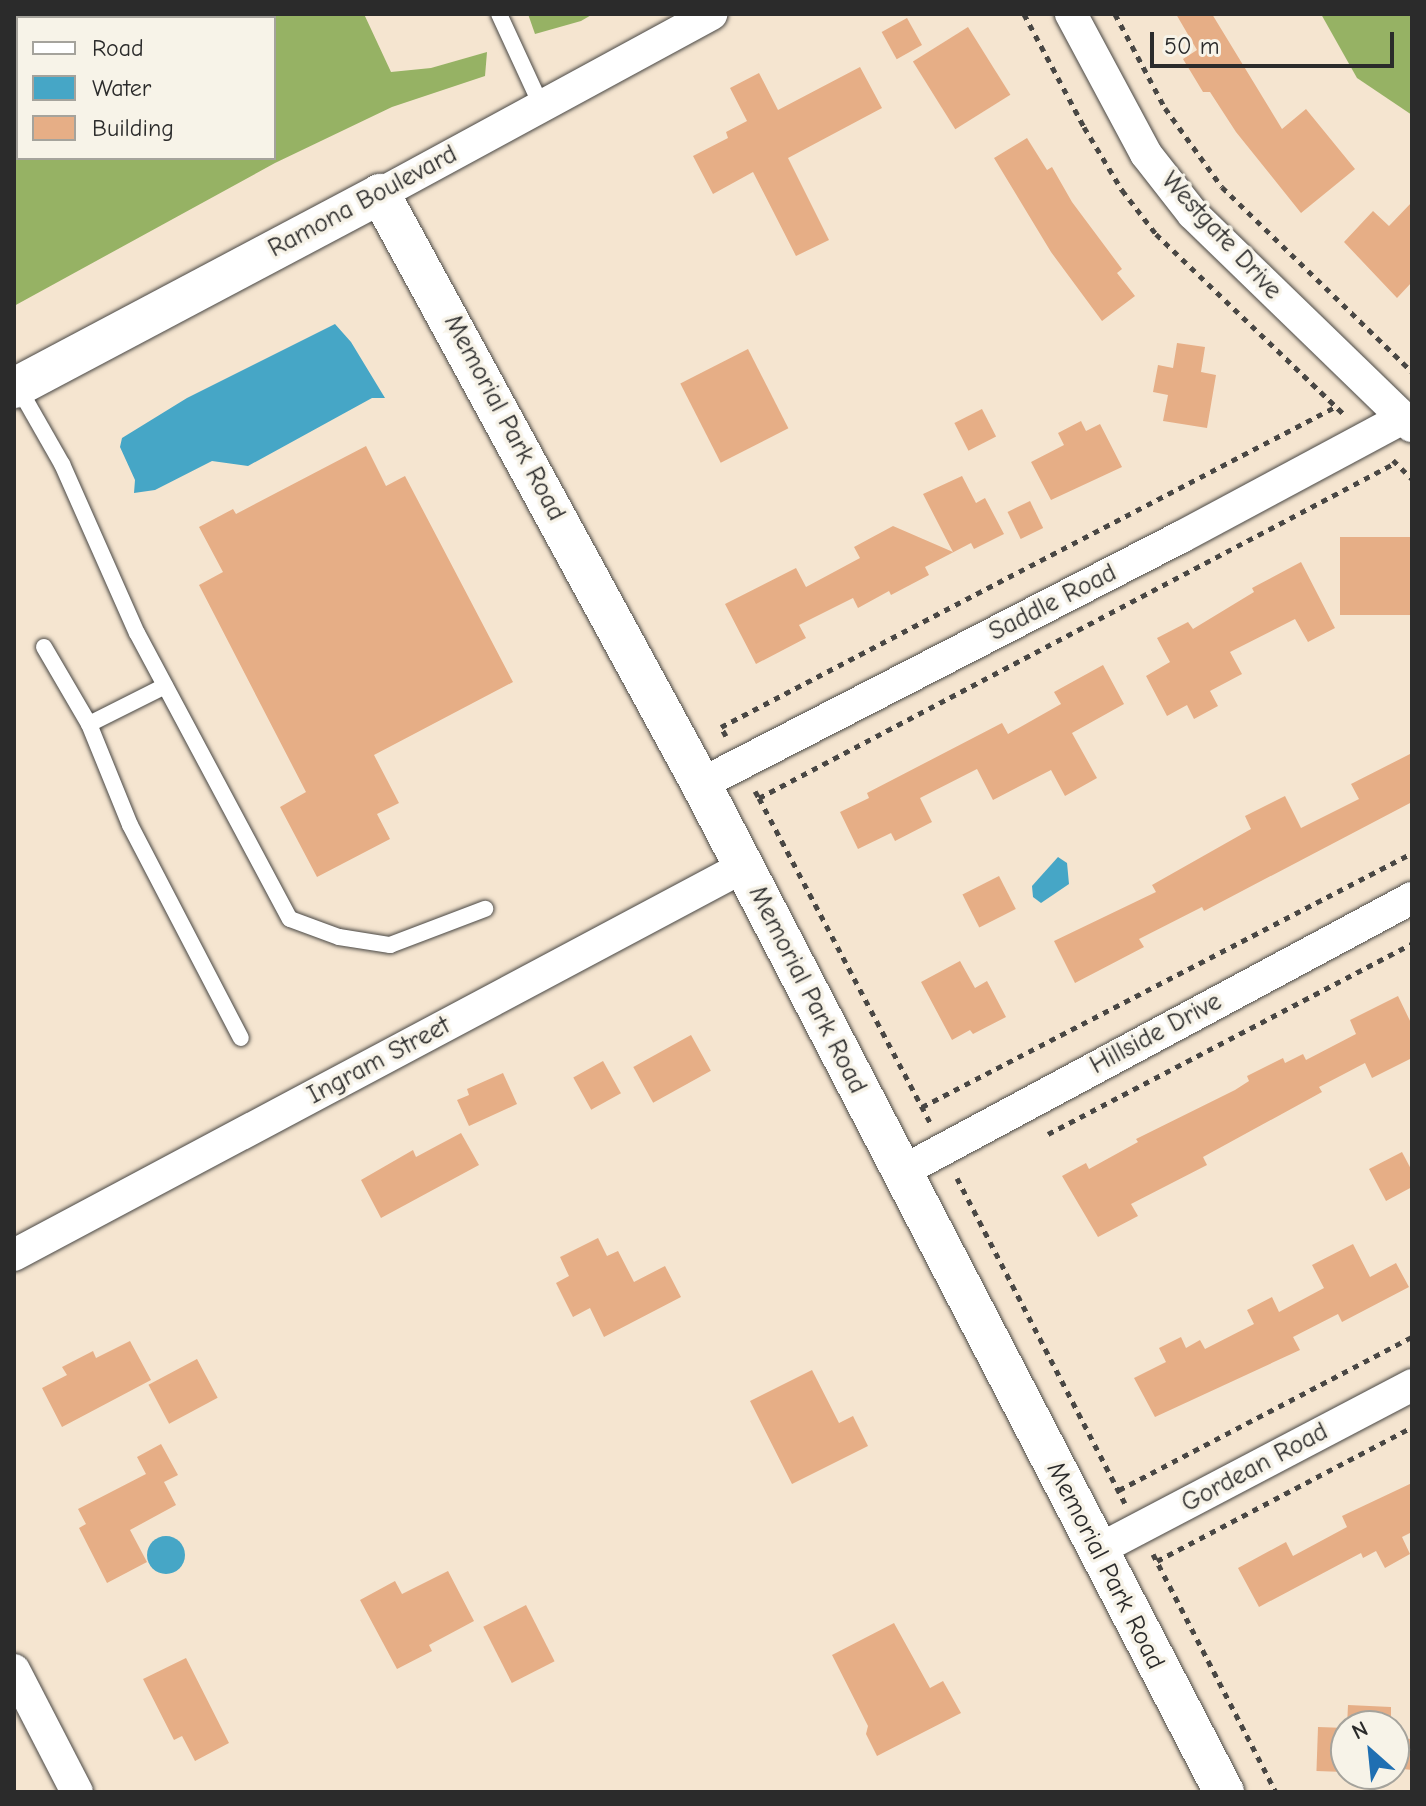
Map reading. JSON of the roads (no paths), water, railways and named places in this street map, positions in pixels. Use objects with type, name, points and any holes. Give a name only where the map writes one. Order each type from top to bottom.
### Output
[{"type":"street","name":"Ramona Boulevard","points":[[16,387],[711,14]]},
{"type":"street","name":"Westgate Drive","points":[[1071,14],[1146,154],[1193,214],[1408,422]]},
{"type":"street","name":"Memorial Park Road","points":[[380,194],[701,784],[1224,1792]]},
{"type":"street","name":"Saddle Road","points":[[701,784],[1408,422]]},
{"type":"street","name":"Ingram Street","points":[[14,1255],[743,867]]},
{"type":"street","name":"Hillside Drive","points":[[901,1172],[1412,898]]},
{"type":"street","name":"Gordean Road","points":[[1098,1550],[1412,1385]]},
{"type":"street","points":[[14,1670],[77,1792]]},
{"type":"lane","points":[[499,14],[541,105]]},
{"type":"lane","points":[[16,387],[62,464],[137,633],[290,919],[339,937],[390,945],[485,909]]},
{"type":"lane","points":[[44,647],[89,724],[130,825],[241,1038]]},
{"type":"lane","points":[[89,724],[165,686]]},
{"type":"water","points":[[335,324],[351,342],[385,398],[372,398],[248,466],[212,461],[155,490],[134,493],[135,480],[120,447],[122,438],[187,398]]},
{"type":"water","points":[[1058,857],[1067,863],[1069,884],[1041,903],[1033,897],[1032,886]]},
{"type":"water","points":[[166,1536],[179,1542],[185,1555],[179,1568],[166,1574],[153,1568],[147,1555],[153,1542]]}]
